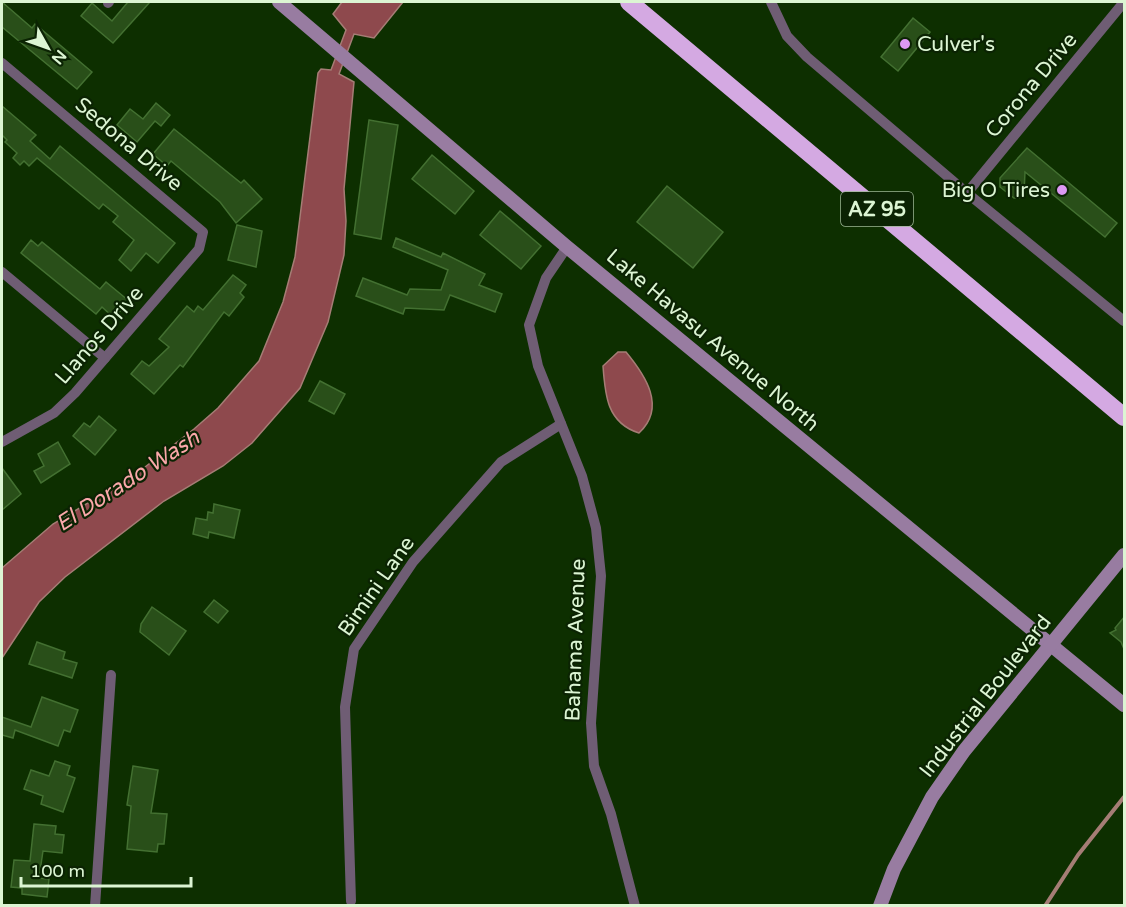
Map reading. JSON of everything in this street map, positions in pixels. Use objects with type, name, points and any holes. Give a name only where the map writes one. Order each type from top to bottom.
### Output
[{"type":"highway","name":"AZ 95","points":[[629,2],[1125,417]]},
{"type":"main road","name":"Lake Havasu Avenue North","points":[[279,2],[567,247],[1125,705]]},
{"type":"main road","name":"Industrial Boulevard","points":[[880,906],[894,869],[932,797],[966,749],[1125,555]]},
{"type":"street","points":[[771,2],[788,36],[807,57],[967,193],[1125,321]]},
{"type":"street","name":"Corona Drive","points":[[967,193],[1125,2]]},
{"type":"street","name":"Sedona Drive","points":[[2,63],[203,232]]},
{"type":"street","name":"Llanos Drive","points":[[2,442],[54,413],[199,249],[203,232]]},
{"type":"street","name":"Bahama Avenue","points":[[567,247],[546,278],[529,325],[538,366],[582,476],[596,528],[600,567],[591,723],[594,766],[611,814],[635,906]]},
{"type":"street","points":[[2,272],[105,358]]},
{"type":"street","name":"Bimini Lane","points":[[351,901],[345,707],[354,650],[413,562],[501,462],[561,424]]},
{"type":"street","points":[[95,906],[111,675]]},
{"type":"water","name":"El Dorado Wash","points":[[342,2],[403,2],[374,38],[354,34],[339,74],[354,82],[344,189],[346,221],[344,255],[328,322],[300,388],[252,443],[223,466],[164,501],[65,577],[39,602],[2,658],[2,568],[53,524],[136,474],[194,429],[218,408],[259,361],[283,302],[295,257],[318,73],[321,69],[331,70],[346,30],[333,14]]},
{"type":"water","points":[[618,352],[626,352],[640,371],[650,391],[651,413],[639,433],[620,422],[614,415],[607,397],[603,366]]},
{"type":"building","points":[[2,2],[32,28],[35,24],[92,72],[77,89],[2,27]]},
{"type":"building","points":[[128,2],[150,2],[113,43],[81,16],[92,3],[112,21]]},
{"type":"building","name":"Culver's","points":[[913,18],[930,32],[898,71],[881,57]]},
{"type":"building","points":[[156,103],[170,115],[161,126],[155,121],[137,142],[117,125],[130,109],[143,119]]},
{"type":"building","points":[[2,106],[36,135],[30,141],[50,159],[60,146],[175,243],[158,263],[146,253],[131,271],[119,260],[134,240],[113,222],[118,216],[103,204],[99,209],[37,158],[29,166],[24,161],[20,165],[13,158],[17,153],[5,142],[7,140],[2,135]]},
{"type":"building","points":[[369,120],[398,125],[381,239],[354,234]]},
{"type":"building","points":[[174,129],[241,183],[244,180],[262,199],[236,223],[220,202],[171,161],[167,166],[153,154]]},
{"type":"building","name":"Big O Tires","points":[[1027,148],[1117,223],[1105,237],[1025,172],[1024,193],[1019,198],[1014,198],[1000,187],[1000,178]]},
{"type":"building","points":[[432,155],[474,191],[455,214],[412,179]]},
{"type":"building","points":[[667,186],[723,232],[693,268],[637,222]]},
{"type":"building","points":[[500,211],[541,246],[521,269],[480,235]]},
{"type":"building","points":[[237,225],[262,231],[256,267],[228,260]]},
{"type":"building","points":[[396,238],[441,257],[443,253],[485,274],[479,285],[502,294],[495,312],[450,295],[444,310],[405,308],[403,314],[356,296],[363,278],[407,295],[410,289],[441,290],[448,270],[393,247]]},
{"type":"building","points":[[31,240],[38,246],[42,242],[100,289],[106,282],[129,301],[114,318],[102,307],[96,314],[21,253]]},
{"type":"building","points":[[233,275],[246,285],[240,293],[244,297],[229,316],[224,312],[183,367],[180,365],[154,394],[131,374],[142,361],[149,366],[169,347],[159,339],[187,306],[194,312],[198,306],[203,310]]},
{"type":"building","points":[[320,381],[345,394],[334,414],[309,401]]},
{"type":"building","points":[[99,416],[116,430],[95,455],[73,436],[84,423],[90,427]]},
{"type":"building","points":[[58,442],[70,464],[41,483],[34,471],[44,466],[38,454]]},
{"type":"building","points":[[2,468],[21,494],[2,510]]},
{"type":"building","points":[[214,504],[240,510],[234,538],[209,532],[208,538],[193,534],[196,518],[207,520],[208,512],[213,513]]},
{"type":"building","points":[[214,600],[228,611],[218,623],[204,612]]},
{"type":"building","points":[[152,607],[186,631],[169,655],[140,632],[141,624]]},
{"type":"building","points":[[1125,616],[1124,649],[1121,642],[1110,633],[1116,630],[1115,628]]},
{"type":"building","points":[[37,642],[65,652],[63,659],[77,663],[72,678],[29,664]]},
{"type":"building","points":[[42,697],[78,710],[70,732],[64,730],[58,746],[15,730],[13,738],[2,735],[2,717],[31,727]]},
{"type":"building","points":[[55,761],[70,766],[67,775],[75,778],[63,812],[41,804],[43,796],[24,789],[31,770],[49,776]]},
{"type":"building","points":[[133,766],[158,770],[151,813],[167,814],[164,844],[158,844],[157,852],[127,849],[131,806],[127,805]]},
{"type":"building","points":[[34,824],[56,826],[55,834],[64,835],[62,853],[43,851],[39,878],[49,879],[47,897],[22,894],[22,888],[11,887],[14,860],[30,861]]},
{"type":"waterway","points":[[1045,906],[1078,855],[1124,797]]},
{"type":"place","name":"Culver's","points":[[905,44]]},
{"type":"place","name":"Big O Tires","points":[[1062,190]]}]
